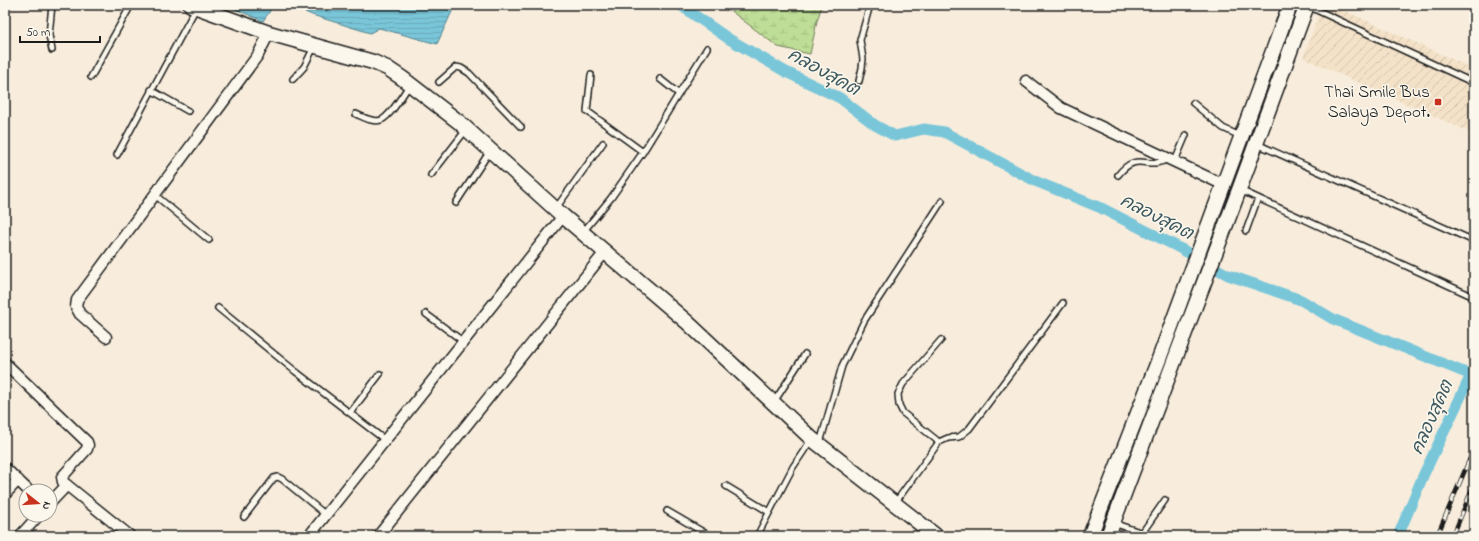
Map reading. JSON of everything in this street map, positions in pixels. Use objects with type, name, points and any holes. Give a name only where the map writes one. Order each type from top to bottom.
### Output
[{"type":"main road","points":[[1090,536],[1195,264],[1290,5]]},
{"type":"main road","points":[[1110,530],[1209,270],[1307,5]]},
{"type":"main road","points":[[194,6],[269,33],[373,62],[387,68],[410,84],[428,92],[582,233],[687,322],[815,442],[936,536]]},
{"type":"street","points":[[106,337],[80,314],[76,307],[77,300],[258,54],[269,33]]},
{"type":"street","points":[[1026,80],[1061,108],[1224,185]]},
{"type":"street","points":[[309,536],[464,342],[559,212]]},
{"type":"street","points":[[378,536],[604,252]]},
{"type":"street","points":[[5,363],[87,442],[87,449],[62,477],[62,482],[130,536]]},
{"type":"street","points":[[5,468],[21,483]]},
{"type":"street","points":[[5,494],[18,480]]},
{"type":"street","points":[[58,495],[67,485]]},
{"type":"street","points":[[20,536],[32,523]]},
{"type":"lane","points":[[52,5],[49,36],[52,50]]},
{"type":"lane","points":[[91,77],[130,5]]},
{"type":"lane","points":[[858,80],[863,59],[860,40],[870,5]]},
{"type":"lane","points":[[1307,5],[1474,83]]},
{"type":"lane","points":[[116,155],[194,6]]},
{"type":"lane","points":[[293,79],[304,67],[314,46]]},
{"type":"lane","points":[[582,233],[611,198],[643,152],[707,48]]},
{"type":"lane","points":[[439,82],[456,67],[462,68],[469,73],[521,127]]},
{"type":"lane","points":[[592,75],[587,111],[643,152]]},
{"type":"lane","points":[[660,79],[679,94]]},
{"type":"lane","points":[[356,114],[372,120],[381,120],[387,115],[410,84]]},
{"type":"lane","points":[[151,90],[188,112]]},
{"type":"lane","points":[[1194,103],[1223,128],[1242,137]]},
{"type":"lane","points":[[431,175],[467,129]]},
{"type":"lane","points":[[1118,175],[1122,169],[1132,162],[1139,161],[1161,163],[1172,160],[1186,135]]},
{"type":"lane","points":[[559,212],[603,143]]},
{"type":"lane","points":[[1256,144],[1474,241]]},
{"type":"lane","points":[[456,203],[491,150]]},
{"type":"lane","points":[[1239,190],[1474,297]]},
{"type":"lane","points":[[155,195],[209,240]]},
{"type":"lane","points":[[1246,232],[1258,198]]},
{"type":"lane","points":[[757,536],[794,467],[815,442],[842,366],[864,321],[942,201]]},
{"type":"lane","points":[[894,504],[938,442],[959,436],[969,429],[1063,303]]},
{"type":"lane","points":[[218,308],[385,440]]},
{"type":"lane","points":[[426,314],[464,342]]},
{"type":"lane","points":[[938,442],[903,413],[899,405],[898,394],[904,384],[941,340]]},
{"type":"lane","points":[[773,402],[805,354]]},
{"type":"lane","points":[[350,413],[380,374]]},
{"type":"lane","points":[[244,517],[274,478],[278,477],[326,515]]},
{"type":"lane","points":[[726,486],[769,512]]},
{"type":"lane","points":[[1142,533],[1165,500]]},
{"type":"lane","points":[[667,511],[710,536]]},
{"type":"lane","points":[[1110,530],[1142,533],[1152,536]]},
{"type":"shaded area","name":"Thai Smile Bus Salaya Depot.","points":[[1322,5],[1332,5],[1474,69],[1474,134],[1303,58]]},
{"type":"green space","points":[[723,5],[822,5],[810,54],[778,47]]},
{"type":"water","points":[[226,5],[274,5],[263,21]]},
{"type":"water","points":[[288,5],[455,5],[437,44],[379,28],[370,33],[312,15]]},
{"type":"waterway","name":"คลองสุคต","points":[[680,5],[729,39],[786,72],[840,98],[875,125],[895,136],[924,129],[944,132],[1035,181],[1101,208],[1174,245],[1228,275],[1301,300],[1333,319],[1471,375],[1423,476],[1398,536]]},
{"type":"waterway","points":[[1471,375],[1474,367]]},
{"type":"railway","points":[[1437,536],[1474,449]]},
{"type":"railway","points":[[1453,536],[1474,484]]},
{"type":"place","name":"Thai Smile Bus Salaya Depot.","points":[[1438,102]]}]
